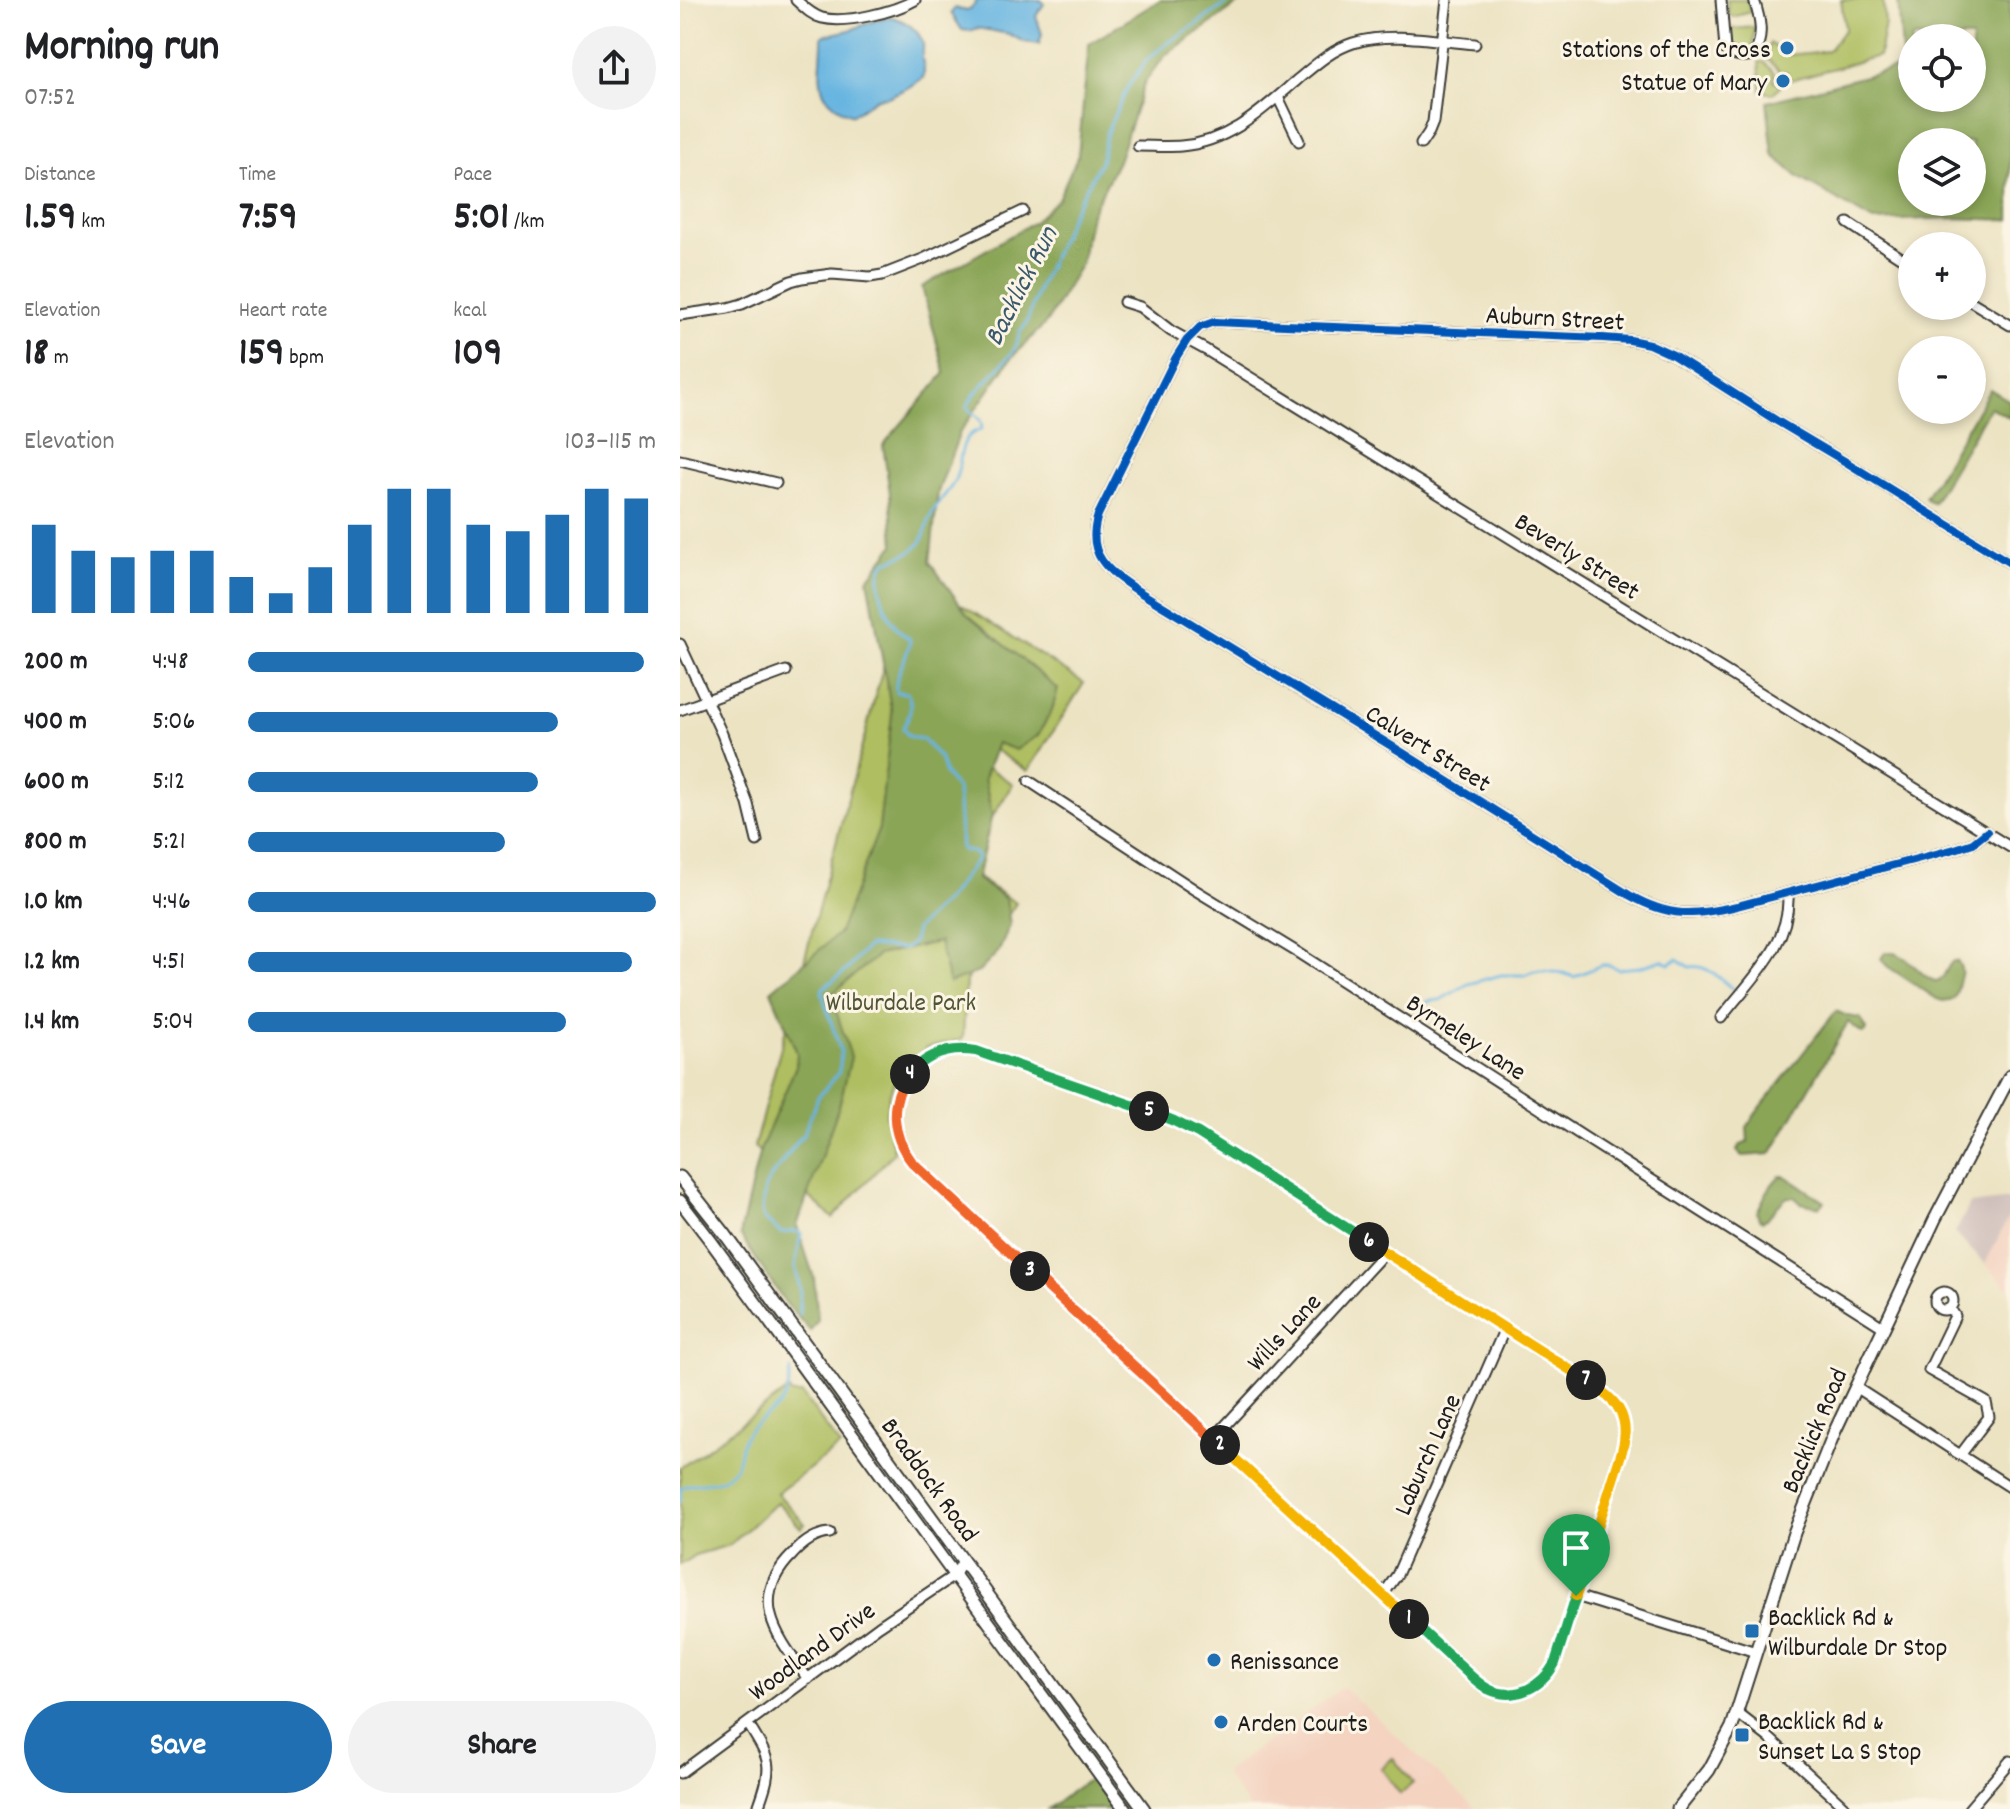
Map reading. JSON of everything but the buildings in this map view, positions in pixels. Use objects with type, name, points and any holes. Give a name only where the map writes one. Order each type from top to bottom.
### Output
[{"type":"main road","name":"Backlick Road","points":[[1678,1809],[1709,1770],[1726,1739],[1809,1491],[1935,1219],[2006,1092],[2010,1076]]},
{"type":"main road","name":"Braddock Road","points":[[680,1177],[963,1560],[1139,1807]]},
{"type":"main road","name":"Braddock Road","points":[[680,1200],[1125,1809]]},
{"type":"street","points":[[796,0],[814,15],[841,20],[900,7],[915,0]]},
{"type":"street","points":[[1421,144],[1433,122],[1447,0]]},
{"type":"street","points":[[1721,0],[1725,49],[1742,56],[1753,55],[1758,48],[1759,17],[1754,0]]},
{"type":"street","points":[[1138,146],[1181,146],[1213,140],[1243,125],[1321,60],[1350,44],[1394,37],[1475,44]]},
{"type":"street","points":[[1278,97],[1299,141]]},
{"type":"street","points":[[680,315],[742,304],[802,278],[832,274],[882,275],[1023,211]]},
{"type":"street","points":[[1848,223],[1898,256]]},
{"type":"street","name":"Beverly Street","points":[[1124,302],[1140,307],[1171,331],[2010,847]]},
{"type":"street","points":[[1986,310],[2010,325]]},
{"type":"street","name":"Auburn Street","points":[[1187,340],[1200,327],[1214,322],[1603,338],[1649,344],[1673,355],[2010,563]]},
{"type":"street","name":"Calvert Street","points":[[1187,340],[1098,515],[1094,545],[1108,569],[1138,591],[1643,903],[1673,912],[1705,913],[1955,849],[1973,843],[1987,832]]},
{"type":"street","points":[[680,460],[776,483]]},
{"type":"street","points":[[680,644],[722,734],[748,804],[757,841]]},
{"type":"street","points":[[680,710],[786,671]]},
{"type":"street","name":"Byrneley Lane","points":[[1029,781],[1883,1327]]},
{"type":"street","points":[[1721,1018],[1777,945],[1787,920],[1788,893]]},
{"type":"street","points":[[955,1050],[976,1051],[1057,1078],[1165,1116],[1198,1133],[1385,1252],[1606,1393],[1624,1421],[1622,1451],[1555,1663],[1551,1672],[1536,1686],[1517,1693],[1507,1694],[1480,1684],[912,1162],[895,1131],[895,1107],[902,1085],[921,1062],[955,1050]]},
{"type":"street","points":[[680,1200],[692,1190]]},
{"type":"street","name":"Wills Lane","points":[[1213,1439],[1385,1252]]},
{"type":"street","points":[[1950,1308],[1955,1316],[1929,1370],[1986,1402],[1989,1417],[1961,1454]]},
{"type":"street","name":"Laburch Lane","points":[[1383,1595],[1397,1575],[1505,1328]]},
{"type":"street","points":[[1855,1387],[2010,1487]]},
{"type":"street","points":[[808,1679],[773,1627],[771,1592],[780,1569],[799,1547],[820,1534],[830,1533]]},
{"type":"street","name":"Woodland Drive","points":[[680,1773],[879,1626],[955,1575],[963,1560]]},
{"type":"street","points":[[1576,1596],[1756,1652]]},
{"type":"street","points":[[1737,1713],[1847,1809]]},
{"type":"street","points":[[748,1724],[768,1760],[768,1781],[759,1809]]},
{"type":"street","points":[[1969,1809],[2010,1761]]},
{"type":"shaded area","points":[[2010,1199],[2010,1214],[1985,1264],[1955,1233],[1970,1204]]},
{"type":"shaded area","points":[[2010,1214],[2010,1290],[1985,1264]]},
{"type":"shaded area","points":[[1343,1687],[1476,1809],[1250,1809],[1224,1773]]},
{"type":"green space","points":[[1160,0],[1244,0],[1166,55],[1145,82],[1118,161],[1091,214],[1081,264],[1047,322],[1012,357],[960,432],[938,492],[930,562],[967,614],[1058,689],[1052,710],[1038,735],[1016,750],[997,743],[984,778],[992,815],[977,879],[1006,899],[1010,925],[999,951],[979,972],[949,983],[939,942],[878,955],[831,995],[851,1057],[840,1103],[797,1226],[814,1278],[818,1320],[810,1331],[784,1301],[740,1235],[759,1153],[796,1066],[797,1053],[771,991],[839,933],[879,828],[892,714],[868,579],[894,545],[883,445],[945,373],[922,287],[1034,222],[1058,199],[1078,155],[1089,44]]},
{"type":"green space","points":[[1727,0],[1747,0],[1751,12],[1733,17],[1728,14]]},
{"type":"green space","points":[[1841,0],[1883,0],[1885,23],[1879,56],[1791,80],[1787,72],[1780,71],[1765,57],[1770,43],[1787,55],[1828,51],[1845,29]]},
{"type":"green space","points":[[1898,0],[2010,0],[2010,220],[1952,218],[1873,221],[1798,177],[1773,155],[1767,102],[1898,67],[1898,112],[1986,112],[1986,24],[1900,24]]},
{"type":"green space","points":[[1755,27],[1753,47],[1743,50],[1733,46],[1731,29]]},
{"type":"green space","points":[[1759,62],[1764,62],[1775,73],[1774,81],[1780,84],[1772,94],[1761,91]]},
{"type":"green space","points":[[1990,389],[2010,401],[2010,418],[1990,407],[1986,414],[1986,396]]},
{"type":"green space","points":[[1969,424],[1980,424],[1933,503],[1925,498]]},
{"type":"green space","name":"Wilburdale Park","points":[[909,571],[1084,683],[1028,771],[971,735],[961,750],[1013,784],[961,867],[1016,903],[966,981],[963,1039],[926,1048],[898,1074],[889,1095],[886,1114],[894,1152],[833,1218],[754,1147]]},
{"type":"green space","points":[[1885,952],[1901,956],[1938,982],[1953,961],[1958,962],[1961,974],[1954,999],[1937,999],[1887,966],[1881,959]]},
{"type":"green space","points":[[1836,1011],[1860,1018],[1866,1032],[1862,1033],[1848,1022],[1771,1154],[1742,1156],[1737,1151],[1739,1146],[1748,1142],[1747,1127],[1756,1113]]},
{"type":"green space","points":[[1780,1176],[1785,1176],[1825,1202],[1820,1207],[1788,1197],[1767,1218],[1763,1221],[1759,1219],[1757,1212],[1769,1188]]},
{"type":"green space","points":[[788,1390],[792,1394],[802,1394],[840,1446],[777,1493],[805,1524],[801,1528],[777,1502],[730,1545],[695,1555],[680,1565],[680,1468]]},
{"type":"green space","points":[[1393,1758],[1413,1783],[1400,1794],[1381,1768]]},
{"type":"green space","points":[[1092,1777],[1108,1799],[1110,1809],[1048,1809]]},
{"type":"water","points":[[977,0],[1041,0],[1044,4],[1036,16],[1042,34],[1039,44],[977,28],[962,30],[951,13],[955,8],[970,8]]},
{"type":"water","points":[[893,17],[919,34],[923,46],[923,78],[888,97],[877,98],[852,115],[838,108],[823,92],[821,83],[822,36]]},
{"type":"waterway","name":"Backlick Run","points":[[799,1315],[800,1290],[795,1266],[801,1234],[796,1231],[781,1233],[764,1219],[762,1211],[765,1188],[770,1178],[804,1133],[818,1097],[838,1074],[841,1052],[822,994],[823,988],[846,971],[867,947],[905,949],[913,942],[916,929],[950,896],[978,858],[975,853],[961,847],[957,789],[945,774],[941,760],[923,739],[911,737],[903,728],[909,715],[910,702],[907,693],[896,692],[896,685],[910,639],[895,625],[884,605],[881,572],[884,563],[918,546],[933,512],[954,482],[963,445],[982,426],[967,407],[1017,344],[1073,212],[1101,161],[1107,131],[1129,85],[1148,59],[1162,47],[1232,0]]},
{"type":"waterway","points":[[1418,1009],[1468,984],[1501,975],[1543,971],[1574,977],[1601,965],[1618,969],[1640,967],[1662,960],[1670,964],[1677,959],[1689,967],[1707,970],[1733,989]]},
{"type":"waterway","name":"Backlick Run","points":[[680,1502],[681,1488],[719,1480],[730,1473],[737,1463],[746,1435],[783,1401],[791,1370]]},
{"type":"cycle path","points":[[1987,832],[1973,843],[1955,849],[1737,906],[1694,913],[1657,908],[1629,895],[1138,591],[1102,560],[1097,551],[1095,529],[1098,515],[1175,359],[1200,327],[1214,322],[1603,338],[1649,344],[1673,355],[2010,563]]},
{"type":"cycle path","points":[[955,1050],[997,1057],[1140,1107],[1198,1133],[1606,1393],[1623,1420],[1622,1451],[1555,1663],[1541,1682],[1523,1692],[1513,1693],[1502,1693],[1480,1684],[912,1162],[901,1144],[896,1127],[895,1109],[899,1093],[907,1078],[919,1066],[935,1056],[955,1050]]},
{"type":"place","name":"Stations of the Cross","points":[[1787,48]]},
{"type":"place","name":"Statue of Mary","points":[[1783,81]]},
{"type":"place","name":"Backlick Rd & Wilburdale Dr Stop","points":[[1752,1631]]},
{"type":"place","name":"Renissance","points":[[1214,1660]]},
{"type":"place","name":"Arden Courts","points":[[1221,1722]]},
{"type":"place","name":"Backlick Rd & Sunset La S Stop","points":[[1742,1735]]},
{"type":"route","points":[[955,1050],[976,1051],[1165,1116],[1198,1133],[1606,1393],[1621,1412],[1625,1441],[1576,1596],[1555,1663],[1544,1679],[1527,1690],[1507,1694],[1480,1684],[912,1162],[895,1131],[895,1107],[904,1081],[921,1062],[932,1056],[955,1050]]}]
